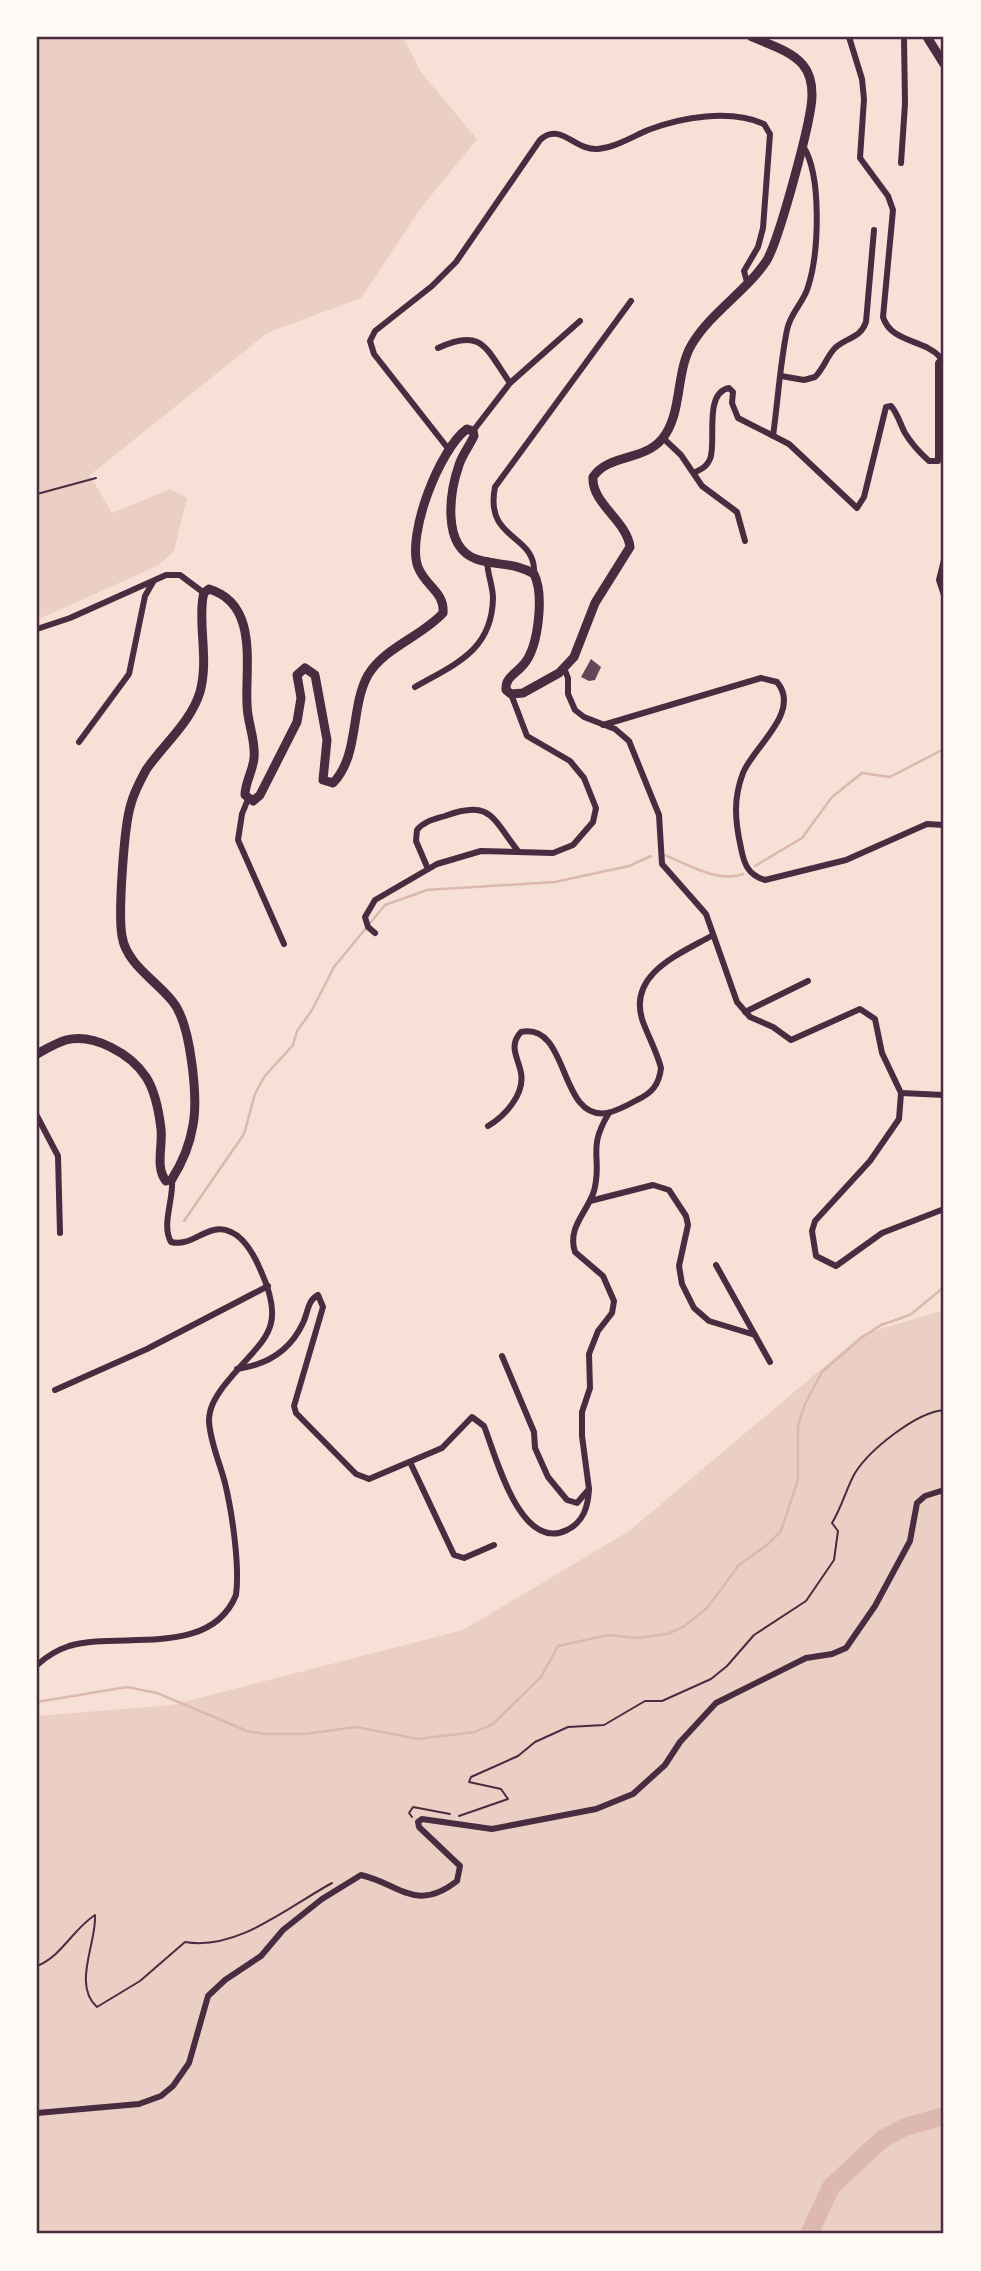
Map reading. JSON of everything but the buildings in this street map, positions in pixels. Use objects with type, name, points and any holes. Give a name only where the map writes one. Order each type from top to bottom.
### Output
[{"type":"main road","points":[[37,1054],[66,1040],[78,1039],[109,1046],[135,1064],[145,1077],[154,1098],[161,1130],[161,1174],[166,1181],[172,1179],[189,1143],[195,1104],[186,1033],[175,1003],[135,962],[124,944],[122,922],[125,862],[130,806],[136,788],[165,744],[184,723],[199,695],[203,677],[204,593],[209,589],[218,592],[230,602],[247,638],[250,662],[247,707],[254,749],[245,789],[248,799],[253,801],[260,795],[297,722],[301,698],[297,675],[300,671],[305,668],[314,676],[327,740],[322,774],[323,780],[329,784],[337,779],[348,753],[367,677],[388,654],[411,640],[443,613],[441,599],[421,573],[415,555],[426,501],[450,451],[461,433],[467,429],[473,430],[474,436],[460,462],[451,495],[453,529],[461,547],[476,559],[514,565],[534,574],[541,597],[534,638],[525,664],[507,680],[506,690],[511,694],[523,693],[564,668],[579,648],[602,590],[630,547],[626,534],[594,488],[593,477],[607,465],[646,453],[663,438],[672,418],[687,353],[703,329],[747,282],[771,250],[802,144],[812,98],[809,76],[796,58],[752,37]]},
{"type":"main road","points":[[927,37],[944,64]]},
{"type":"street","points":[[694,473],[705,467],[711,457],[710,427],[719,395],[723,389],[729,388],[733,392],[732,403],[738,418],[774,436],[809,461],[857,508],[864,497],[886,407],[891,406],[896,411],[904,432],[922,455],[933,463],[938,461],[938,363],[942,356],[895,334],[883,317],[893,210],[888,196],[860,158],[864,99],[862,79],[849,37]]},
{"type":"street","points":[[901,163],[905,104],[902,74],[904,37]]},
{"type":"street","points":[[450,451],[374,354],[370,341],[375,331],[432,286],[456,262],[540,140],[548,134],[561,134],[579,146],[598,149],[674,122],[726,116],[764,124],[770,134],[763,228],[758,247],[744,271],[747,282]]},
{"type":"street","points":[[774,436],[789,323],[806,292],[810,276],[817,187],[812,162],[802,144]]},
{"type":"street","points":[[781,376],[804,380],[815,377],[835,348],[862,330],[866,321],[874,230]]},
{"type":"street","points":[[534,574],[532,554],[499,524],[494,505],[495,488],[631,301]]},
{"type":"street","points":[[473,430],[510,383],[580,321]]},
{"type":"street","points":[[438,348],[460,338],[471,339],[483,345],[510,383]]},
{"type":"street","points":[[663,438],[681,455],[706,490],[737,512],[745,541]]},
{"type":"street","points":[[415,687],[474,652],[483,639],[493,598],[487,560]]},
{"type":"street","points":[[944,560],[939,580],[944,595]]},
{"type":"street","points":[[37,629],[70,618],[166,575],[180,575],[204,593]]},
{"type":"street","points":[[79,742],[129,674],[145,597],[154,580]]},
{"type":"street","points":[[564,668],[568,678],[568,694],[575,710],[615,729],[629,741],[659,816],[662,864],[699,904],[732,990],[745,1012],[791,1040],[855,1011],[866,1010],[875,1019],[882,1053],[901,1093],[900,1119],[889,1138],[815,1221],[812,1231],[816,1256],[829,1265],[836,1266],[882,1233],[927,1218],[944,1209]]},
{"type":"street","points":[[602,725],[761,678],[777,682],[783,697],[780,716],[744,771],[734,803],[744,864],[757,878],[765,880],[845,860],[928,824],[944,825]]},
{"type":"street","points":[[375,933],[368,927],[365,918],[368,909],[385,894],[428,869],[469,853],[494,849],[553,853],[573,845],[593,821],[596,808],[576,767],[527,736],[511,694]]},
{"type":"street","points":[[248,799],[238,827],[238,839],[284,944]]},
{"type":"street","points":[[428,869],[416,841],[416,830],[426,822],[466,808],[479,809],[491,816],[518,851]]},
{"type":"street","points":[[237,1369],[263,1363],[283,1350],[297,1334],[309,1303],[318,1295],[323,1307],[294,1398],[296,1413],[362,1478],[369,1479],[442,1448],[472,1417],[484,1426],[517,1508],[527,1522],[540,1531],[552,1534],[566,1531],[576,1524],[584,1514],[589,1489],[582,1436],[582,1412],[590,1388],[589,1354],[598,1331],[612,1313],[614,1301],[603,1276],[575,1252],[573,1232],[590,1201],[597,1170],[596,1139],[609,1113],[650,1093],[660,1077],[659,1058],[640,1008],[646,981],[655,969],[713,935]]},
{"type":"street","points":[[745,1012],[808,981]]},
{"type":"street","points":[[488,1126],[508,1112],[518,1094],[522,1075],[514,1053],[514,1042],[521,1032],[528,1030],[552,1045],[578,1099],[586,1108],[609,1113]]},
{"type":"street","points":[[901,1093],[944,1095]]},
{"type":"street","points":[[37,1116],[58,1156],[60,1233]]},
{"type":"street","points":[[37,1665],[70,1646],[182,1635],[210,1623],[229,1608],[237,1588],[229,1503],[209,1420],[213,1402],[274,1324],[268,1286],[255,1258],[240,1237],[230,1231],[211,1230],[186,1243],[171,1242],[167,1227],[172,1206],[172,1179]]},
{"type":"street","points":[[590,1201],[653,1185],[669,1190],[687,1216],[688,1236],[679,1266],[682,1283],[694,1308],[709,1321],[755,1335]]},
{"type":"street","points":[[716,1265],[769,1362]]},
{"type":"street","points":[[55,1390],[147,1349],[268,1286]]},
{"type":"street","points":[[502,1356],[534,1432],[535,1448],[548,1478],[557,1491],[572,1502],[584,1498],[589,1489]]},
{"type":"street","points":[[410,1462],[454,1555],[464,1558],[494,1545]]},
{"type":"street","points":[[418,1822],[430,1820],[492,1829],[596,1809],[633,1794],[665,1765],[680,1742],[716,1703],[806,1658],[832,1654],[846,1648],[875,1606],[910,1541],[917,1503],[925,1496],[944,1490]]},
{"type":"street","points":[[37,2113],[139,2104],[161,2096],[173,2086],[189,2063],[208,1996],[225,1980],[261,1956],[284,1930],[322,1899],[361,1875],[389,1889],[419,1895],[444,1890],[457,1881],[460,1866],[418,1822]]},
{"type":"path","points":[[37,494],[96,478]]},
{"type":"path","points":[[418,1822],[409,1813],[413,1807],[459,1816],[508,1799],[501,1789],[468,1782],[471,1777],[518,1756],[536,1742],[568,1727],[604,1725],[645,1701],[662,1701],[711,1678],[727,1666],[754,1635],[806,1601],[834,1560],[838,1531],[832,1523],[856,1471],[898,1432],[928,1412],[944,1410]]},
{"type":"path","points":[[37,1966],[61,1950],[85,1922],[95,1915],[96,1929],[89,1945],[86,1987],[97,2007],[140,1981],[185,1942],[207,1943],[240,1936],[340,1878]]},
{"type":"path","points":[[37,1939],[37,1948]]},
{"type":"shaded area","points":[[37,37],[403,37],[421,72],[477,139],[418,212],[361,298],[267,333],[90,475],[112,513],[170,489],[187,498],[174,551],[159,565],[37,620]]},
{"type":"shaded area","points":[[944,1310],[944,2234],[37,2234],[37,1716],[172,1705],[463,1630],[629,1531],[863,1334]]},
{"type":"waterway","points":[[755,866],[802,838],[832,797],[862,773],[890,777],[944,749]]},
{"type":"waterway","points":[[662,854],[713,874],[743,874]]},
{"type":"waterway","points":[[184,1221],[244,1134],[255,1094],[264,1077],[293,1045],[297,1031],[312,1010],[334,967],[385,905],[427,890],[555,882],[629,866],[651,856]]},
{"type":"waterway","points":[[37,1702],[127,1687],[157,1693],[247,1731],[266,1734],[304,1734],[356,1727],[418,1739],[475,1732],[493,1724],[541,1677],[558,1646],[608,1635],[637,1638],[667,1634],[683,1627],[707,1608],[739,1565],[781,1531],[798,1479],[798,1426],[805,1404],[822,1372],[861,1338],[881,1325],[910,1315],[944,1287]]},
{"type":"waterway","points":[[809,2234],[831,2187],[884,2138],[905,2127],[944,2116]]}]
